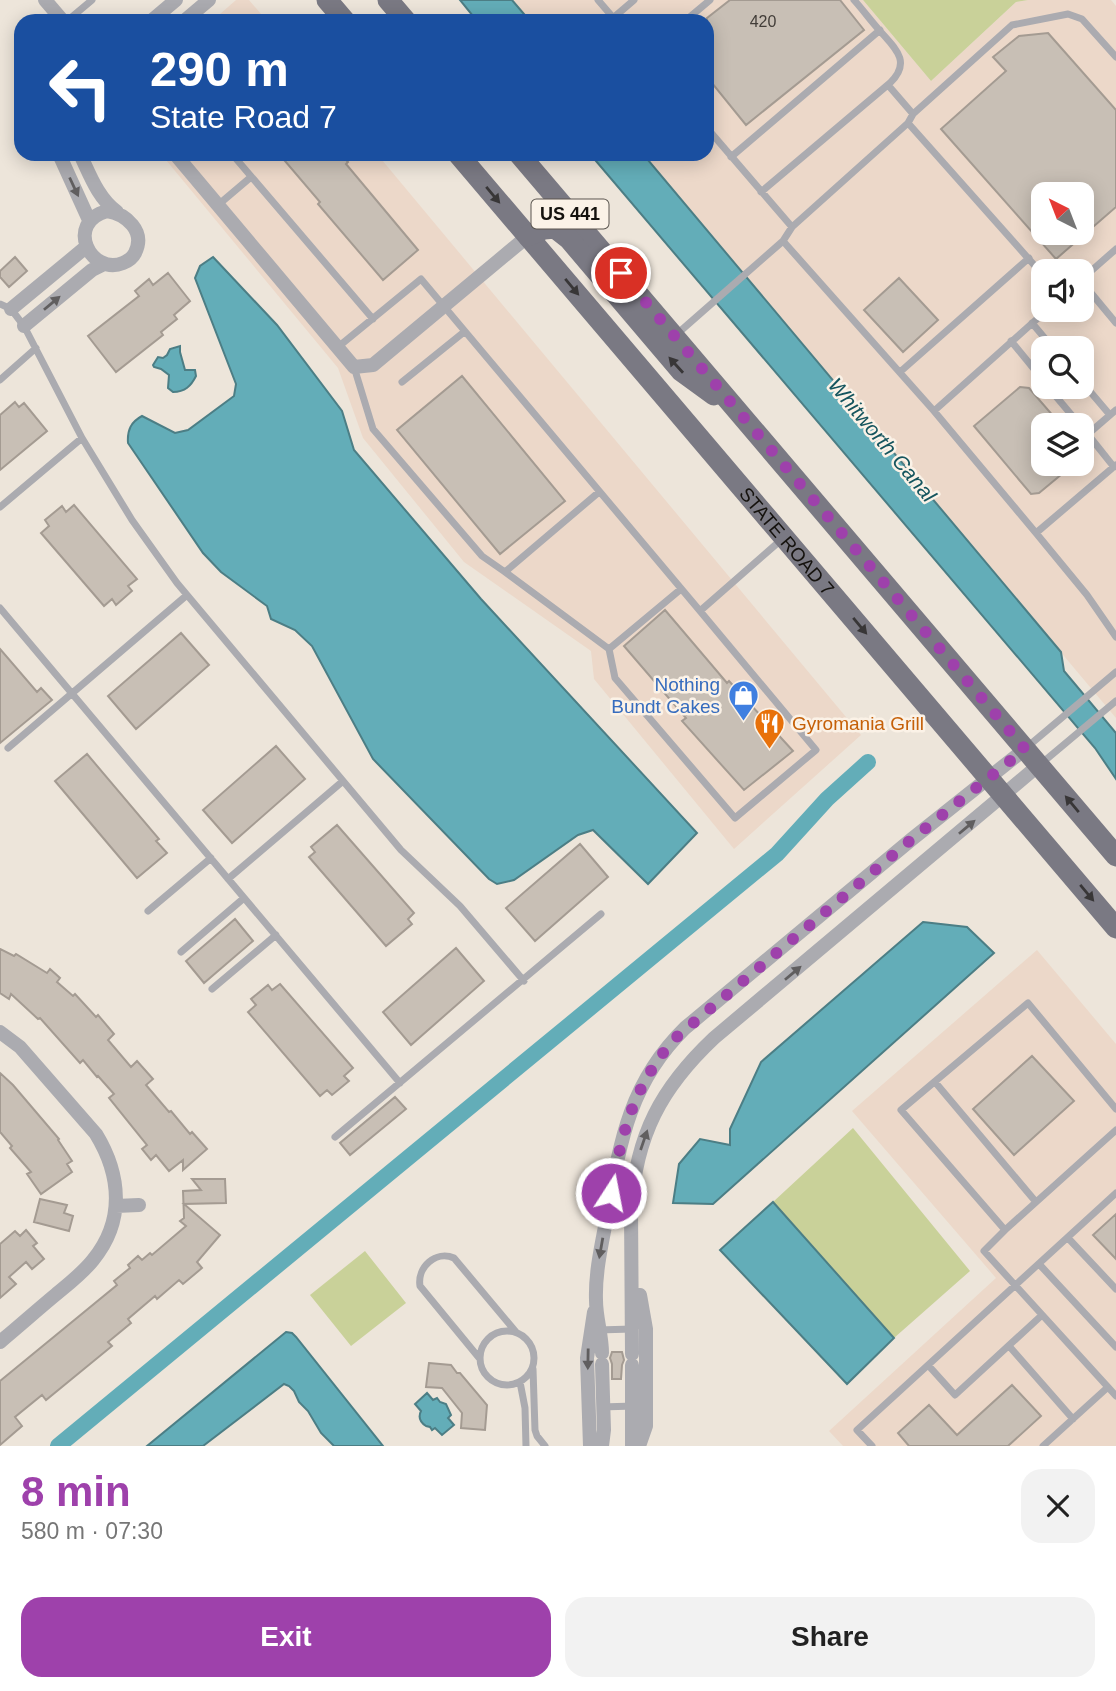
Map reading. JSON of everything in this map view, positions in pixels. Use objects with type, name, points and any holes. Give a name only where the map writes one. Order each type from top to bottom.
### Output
[{"type":"main road","points":[[327,0],[339,14]]},
{"type":"main road","points":[[388,0],[400,14]]},
{"type":"main road","name":"STATE ROAD 7","points":[[464,161],[1116,928]]},
{"type":"main road","name":"US 441","points":[[525,161],[1116,856]]},
{"type":"main road","points":[[528,236],[544,229],[555,228],[569,239],[681,371],[709,393],[732,404]]},
{"type":"street","points":[[45,0],[58,14]]},
{"type":"street","points":[[159,14],[176,0]]},
{"type":"street","points":[[192,14],[209,0]]},
{"type":"street","points":[[62,161],[89,220]]},
{"type":"street","points":[[84,161],[107,204],[128,219],[136,229],[138,242],[135,253],[127,262],[116,266],[104,264],[93,257],[86,247],[84,237],[89,220],[107,211],[117,212]]},
{"type":"street","points":[[181,161],[354,367],[373,365],[528,236]]},
{"type":"street","points":[[6,307],[86,247]]},
{"type":"street","points":[[24,326],[92,270],[104,264]]},
{"type":"street","points":[[590,1446],[602,1359],[596,1330],[599,1260],[622,1135],[640,1087],[660,1056],[685,1028],[912,839],[1025,749]]},
{"type":"street","points":[[632,1446],[639,1406],[639,1329],[631,1209],[640,1149],[656,1109],[684,1068],[714,1038],[1039,765]]},
{"type":"street","points":[[0,1032],[20,1047],[96,1134],[113,1168],[116,1187],[112,1225],[94,1259],[0,1342]]},
{"type":"street","points":[[116,1206],[139,1205]]},
{"type":"street","points":[[639,1329],[632,1359],[639,1406],[646,1426],[639,1446]]},
{"type":"street","points":[[596,1330],[587,1358],[596,1408],[604,1430],[602,1446]]},
{"type":"lane","points":[[74,14],[92,0]]},
{"type":"lane","points":[[598,0],[611,14]]},
{"type":"lane","points":[[620,14],[634,0]]},
{"type":"lane","points":[[693,14],[710,0]]},
{"type":"lane","points":[[761,192],[896,78],[901,64],[897,49],[854,0]]},
{"type":"lane","points":[[674,337],[783,241],[792,227],[1012,25],[1068,14],[1082,19],[1116,57]]},
{"type":"lane","points":[[731,157],[880,30]]},
{"type":"lane","points":[[888,85],[913,114]]},
{"type":"lane","points":[[908,123],[1031,261]]},
{"type":"lane","points":[[714,136],[792,227]]},
{"type":"lane","points":[[238,161],[373,319]]},
{"type":"lane","points":[[218,205],[251,177]]},
{"type":"lane","points":[[783,241],[934,411],[1079,584],[1114,633]]},
{"type":"lane","points":[[1094,269],[1116,249]]},
{"type":"lane","points":[[900,372],[1028,258]]},
{"type":"lane","points":[[338,348],[421,279],[816,750],[735,818],[615,678],[609,649],[482,556],[373,429],[354,367]]},
{"type":"lane","points":[[1094,295],[1115,321]]},
{"type":"lane","points":[[6,307],[24,326],[82,438],[134,522],[187,595],[401,850],[460,906],[524,981]]},
{"type":"lane","points":[[934,411],[1032,323],[1043,336]]},
{"type":"lane","points":[[402,382],[464,332]]},
{"type":"lane","points":[[1011,341],[1031,365]]},
{"type":"lane","points":[[0,380],[36,348]]},
{"type":"lane","points":[[1094,394],[1113,412],[1094,429]]},
{"type":"lane","points":[[1058,399],[1070,413]]},
{"type":"lane","points":[[0,507],[82,438]]},
{"type":"lane","points":[[1037,533],[1115,466],[1094,441]]},
{"type":"lane","points":[[505,572],[599,492]]},
{"type":"lane","points":[[700,611],[784,537]]},
{"type":"lane","points":[[609,649],[681,589]]},
{"type":"lane","points":[[8,748],[187,595]]},
{"type":"lane","points":[[0,608],[400,1083]]},
{"type":"lane","points":[[1025,749],[1116,672]]},
{"type":"lane","points":[[1039,765],[1116,701]]},
{"type":"lane","points":[[228,878],[343,781]]},
{"type":"lane","points":[[148,911],[211,858]]},
{"type":"lane","points":[[181,952],[244,898]]},
{"type":"lane","points":[[335,1137],[601,915]]},
{"type":"lane","points":[[212,989],[275,935]]},
{"type":"lane","points":[[1005,1230],[901,1110],[1028,1003],[1116,1109]]},
{"type":"lane","points":[[935,1082],[1036,1202]]},
{"type":"lane","points":[[1115,1133],[984,1251],[1116,1396]]},
{"type":"lane","points":[[872,1446],[857,1430],[1116,1194]]},
{"type":"lane","points":[[1068,1238],[1116,1289]]},
{"type":"lane","points":[[480,1359],[420,1286],[423,1269],[436,1257],[449,1255],[454,1258],[516,1332]]},
{"type":"lane","points":[[1039,1264],[1115,1342]]},
{"type":"lane","points":[[928,1365],[955,1395],[1042,1315]]},
{"type":"lane","points":[[596,1330],[639,1329]]},
{"type":"lane","points":[[533,1366],[520,1382],[509,1385],[497,1383],[487,1376],[481,1365],[480,1353],[485,1342],[494,1334],[506,1330],[528,1339],[534,1350],[535,1430],[545,1446]]},
{"type":"lane","points":[[1009,1346],[1073,1419]]},
{"type":"lane","points":[[520,1382],[525,1408],[526,1446]]},
{"type":"lane","points":[[1044,1446],[1108,1387]]},
{"type":"lane","points":[[596,1408],[639,1406]]},
{"type":"shaded area","points":[[236,0],[249,0],[261,14],[220,14]]},
{"type":"shaded area","points":[[513,0],[863,0],[931,81],[1016,2],[1111,0],[1116,6],[1116,718],[649,161],[714,161],[714,14],[525,14]]},
{"type":"shaded area","points":[[167,161],[383,161],[861,735],[734,849],[594,679],[591,651],[464,562],[363,438],[338,368]]},
{"type":"shaded area","points":[[1037,950],[1116,1044],[1116,1446],[843,1446],[829,1431],[996,1278],[852,1111]]},
{"type":"green space","points":[[863,0],[1028,0],[1016,2],[931,81]]},
{"type":"green space","points":[[853,1128],[970,1271],[894,1338],[773,1202]]},
{"type":"green space","points":[[365,1251],[406,1303],[351,1346],[310,1295]]},
{"type":"water","points":[[460,0],[512,0],[524,14],[471,14]]},
{"type":"water","name":"Whitworth Canal","points":[[596,161],[649,161],[1061,652],[1064,671],[1116,733],[1116,779],[1095,748]]},
{"type":"water","points":[[213,257],[277,325],[342,411],[354,450],[481,599],[697,833],[648,884],[593,830],[578,835],[514,880],[497,884],[489,879],[373,759],[312,646],[295,630],[271,619],[267,606],[221,572],[203,553],[128,443],[128,438],[132,424],[142,416],[175,433],[188,430],[234,396],[236,384],[195,278],[200,266]]},
{"type":"water","points":[[180,346],[185,370],[195,370],[196,376],[187,388],[173,392],[168,388],[169,375],[153,365],[158,357],[163,358],[170,349]]},
{"type":"water","points":[[923,922],[967,927],[994,953],[713,1204],[673,1203],[679,1164],[700,1139],[730,1145],[730,1129],[761,1062]]},
{"type":"water","points":[[773,1202],[894,1338],[847,1384],[720,1250]]},
{"type":"water","points":[[286,1332],[296,1337],[383,1446],[334,1446],[321,1433],[294,1391],[284,1384],[203,1446],[147,1446]]},
{"type":"water","points":[[427,1393],[433,1400],[437,1398],[446,1404],[451,1415],[448,1418],[454,1425],[442,1435],[435,1428],[432,1430],[426,1426],[420,1419],[421,1411],[415,1404]]},
{"type":"building","points":[[730,0],[840,0],[864,30],[746,125],[714,86],[712,14]]},
{"type":"building","points":[[1048,33],[1116,110],[1116,207],[1094,226],[1094,182],[1031,182],[1031,231],[941,129],[1006,71],[993,57],[1019,36]]},
{"type":"building","points":[[285,161],[347,161],[346,164],[418,250],[383,280],[318,204],[320,202]]},
{"type":"building","points":[[1044,245],[1072,245],[1056,259]]},
{"type":"building","points":[[15,257],[27,271],[9,287],[0,277],[0,271]]},
{"type":"building","points":[[168,273],[190,301],[174,315],[177,319],[161,332],[163,335],[116,372],[88,336],[139,296],[135,291],[149,279],[153,285]]},
{"type":"building","points":[[899,278],[938,320],[903,352],[864,310]]},
{"type":"building","points":[[462,376],[565,501],[500,554],[397,430]]},
{"type":"building","points":[[1020,387],[1029,388],[1031,399],[1039,399],[1051,413],[1031,413],[1031,476],[1060,476],[1039,493],[1031,494],[974,426]]},
{"type":"building","points":[[15,402],[19,407],[24,403],[47,431],[0,470],[0,415]]},
{"type":"building","points":[[74,505],[137,579],[128,586],[132,591],[116,605],[112,599],[104,606],[41,533],[49,526],[45,520],[62,506],[66,512]]},
{"type":"building","points":[[665,610],[727,683],[729,681],[793,751],[744,790],[682,721],[686,718],[624,646]]},
{"type":"building","points":[[181,633],[209,665],[136,729],[108,696]]},
{"type":"building","points":[[0,649],[37,692],[41,688],[52,700],[0,743]]},
{"type":"building","points":[[276,746],[305,779],[232,843],[203,810]]},
{"type":"building","points":[[87,754],[159,839],[156,841],[167,853],[137,878],[55,781]]},
{"type":"building","points":[[337,825],[414,913],[408,919],[412,924],[386,946],[309,857],[315,852],[311,847]]},
{"type":"building","points":[[580,844],[608,877],[535,941],[506,908]]},
{"type":"building","points":[[235,919],[253,941],[204,983],[186,961]]},
{"type":"building","points":[[456,948],[484,981],[411,1045],[383,1012]]},
{"type":"building","points":[[0,949],[14,956],[16,954],[47,973],[50,969],[60,978],[57,982],[73,996],[75,994],[96,1017],[98,1015],[114,1034],[108,1040],[131,1067],[137,1061],[153,1079],[146,1085],[207,1149],[183,1170],[183,1160],[169,1171],[156,1155],[151,1160],[142,1149],[147,1145],[109,1098],[114,1094],[98,1076],[83,1060],[80,1063],[40,1018],[11,994],[9,999],[0,993]]},
{"type":"building","points":[[280,984],[353,1068],[344,1076],[349,1081],[332,1095],[327,1090],[320,1096],[248,1012],[256,1005],[251,999],[268,985],[272,990]]},
{"type":"building","points":[[1032,1056],[1074,1101],[1014,1155],[973,1109]]},
{"type":"building","points":[[0,1073],[59,1139],[72,1161],[67,1164],[72,1172],[41,1194],[27,1174],[31,1172],[0,1132]]},
{"type":"building","points":[[395,1097],[406,1109],[350,1155],[340,1143]]},
{"type":"building","points":[[192,1179],[225,1179],[226,1203],[184,1204],[220,1235],[197,1262],[202,1268],[183,1284],[179,1280],[157,1299],[155,1296],[128,1319],[131,1323],[108,1342],[112,1346],[46,1400],[42,1395],[15,1417],[22,1426],[0,1445],[0,1381],[117,1285],[114,1281],[130,1268],[128,1265],[138,1256],[142,1260],[150,1253],[152,1255],[186,1226],[180,1221],[184,1218],[183,1191],[201,1190]]},
{"type":"building","points":[[40,1199],[67,1205],[64,1213],[73,1216],[69,1231],[34,1222]]},
{"type":"building","points":[[1116,1214],[1116,1259],[1093,1235]]},
{"type":"building","points":[[26,1230],[37,1243],[33,1246],[44,1259],[32,1269],[26,1262],[9,1277],[16,1284],[0,1298],[0,1244],[15,1231],[20,1236]]},
{"type":"building","points":[[612,1352],[622,1352],[624,1360],[621,1379],[612,1379]]},
{"type":"building","points":[[429,1363],[451,1365],[487,1405],[485,1430],[461,1428],[462,1413],[442,1388],[426,1387]]},
{"type":"building","points":[[1012,1385],[1041,1416],[1008,1446],[909,1446],[898,1433],[929,1405],[957,1435]]},
{"type":"waterway","points":[[58,1446],[777,854],[827,799],[868,762]]},
{"type":"place","name":"Nothing Bundt Cakes","points":[[743,722]]},
{"type":"place","name":"Gyromania Grill","points":[[769,750]]},
{"type":"route","points":[[611,1193],[622,1135],[630,1111],[649,1072],[673,1040],[912,839],[1025,749],[621,273]]}]
